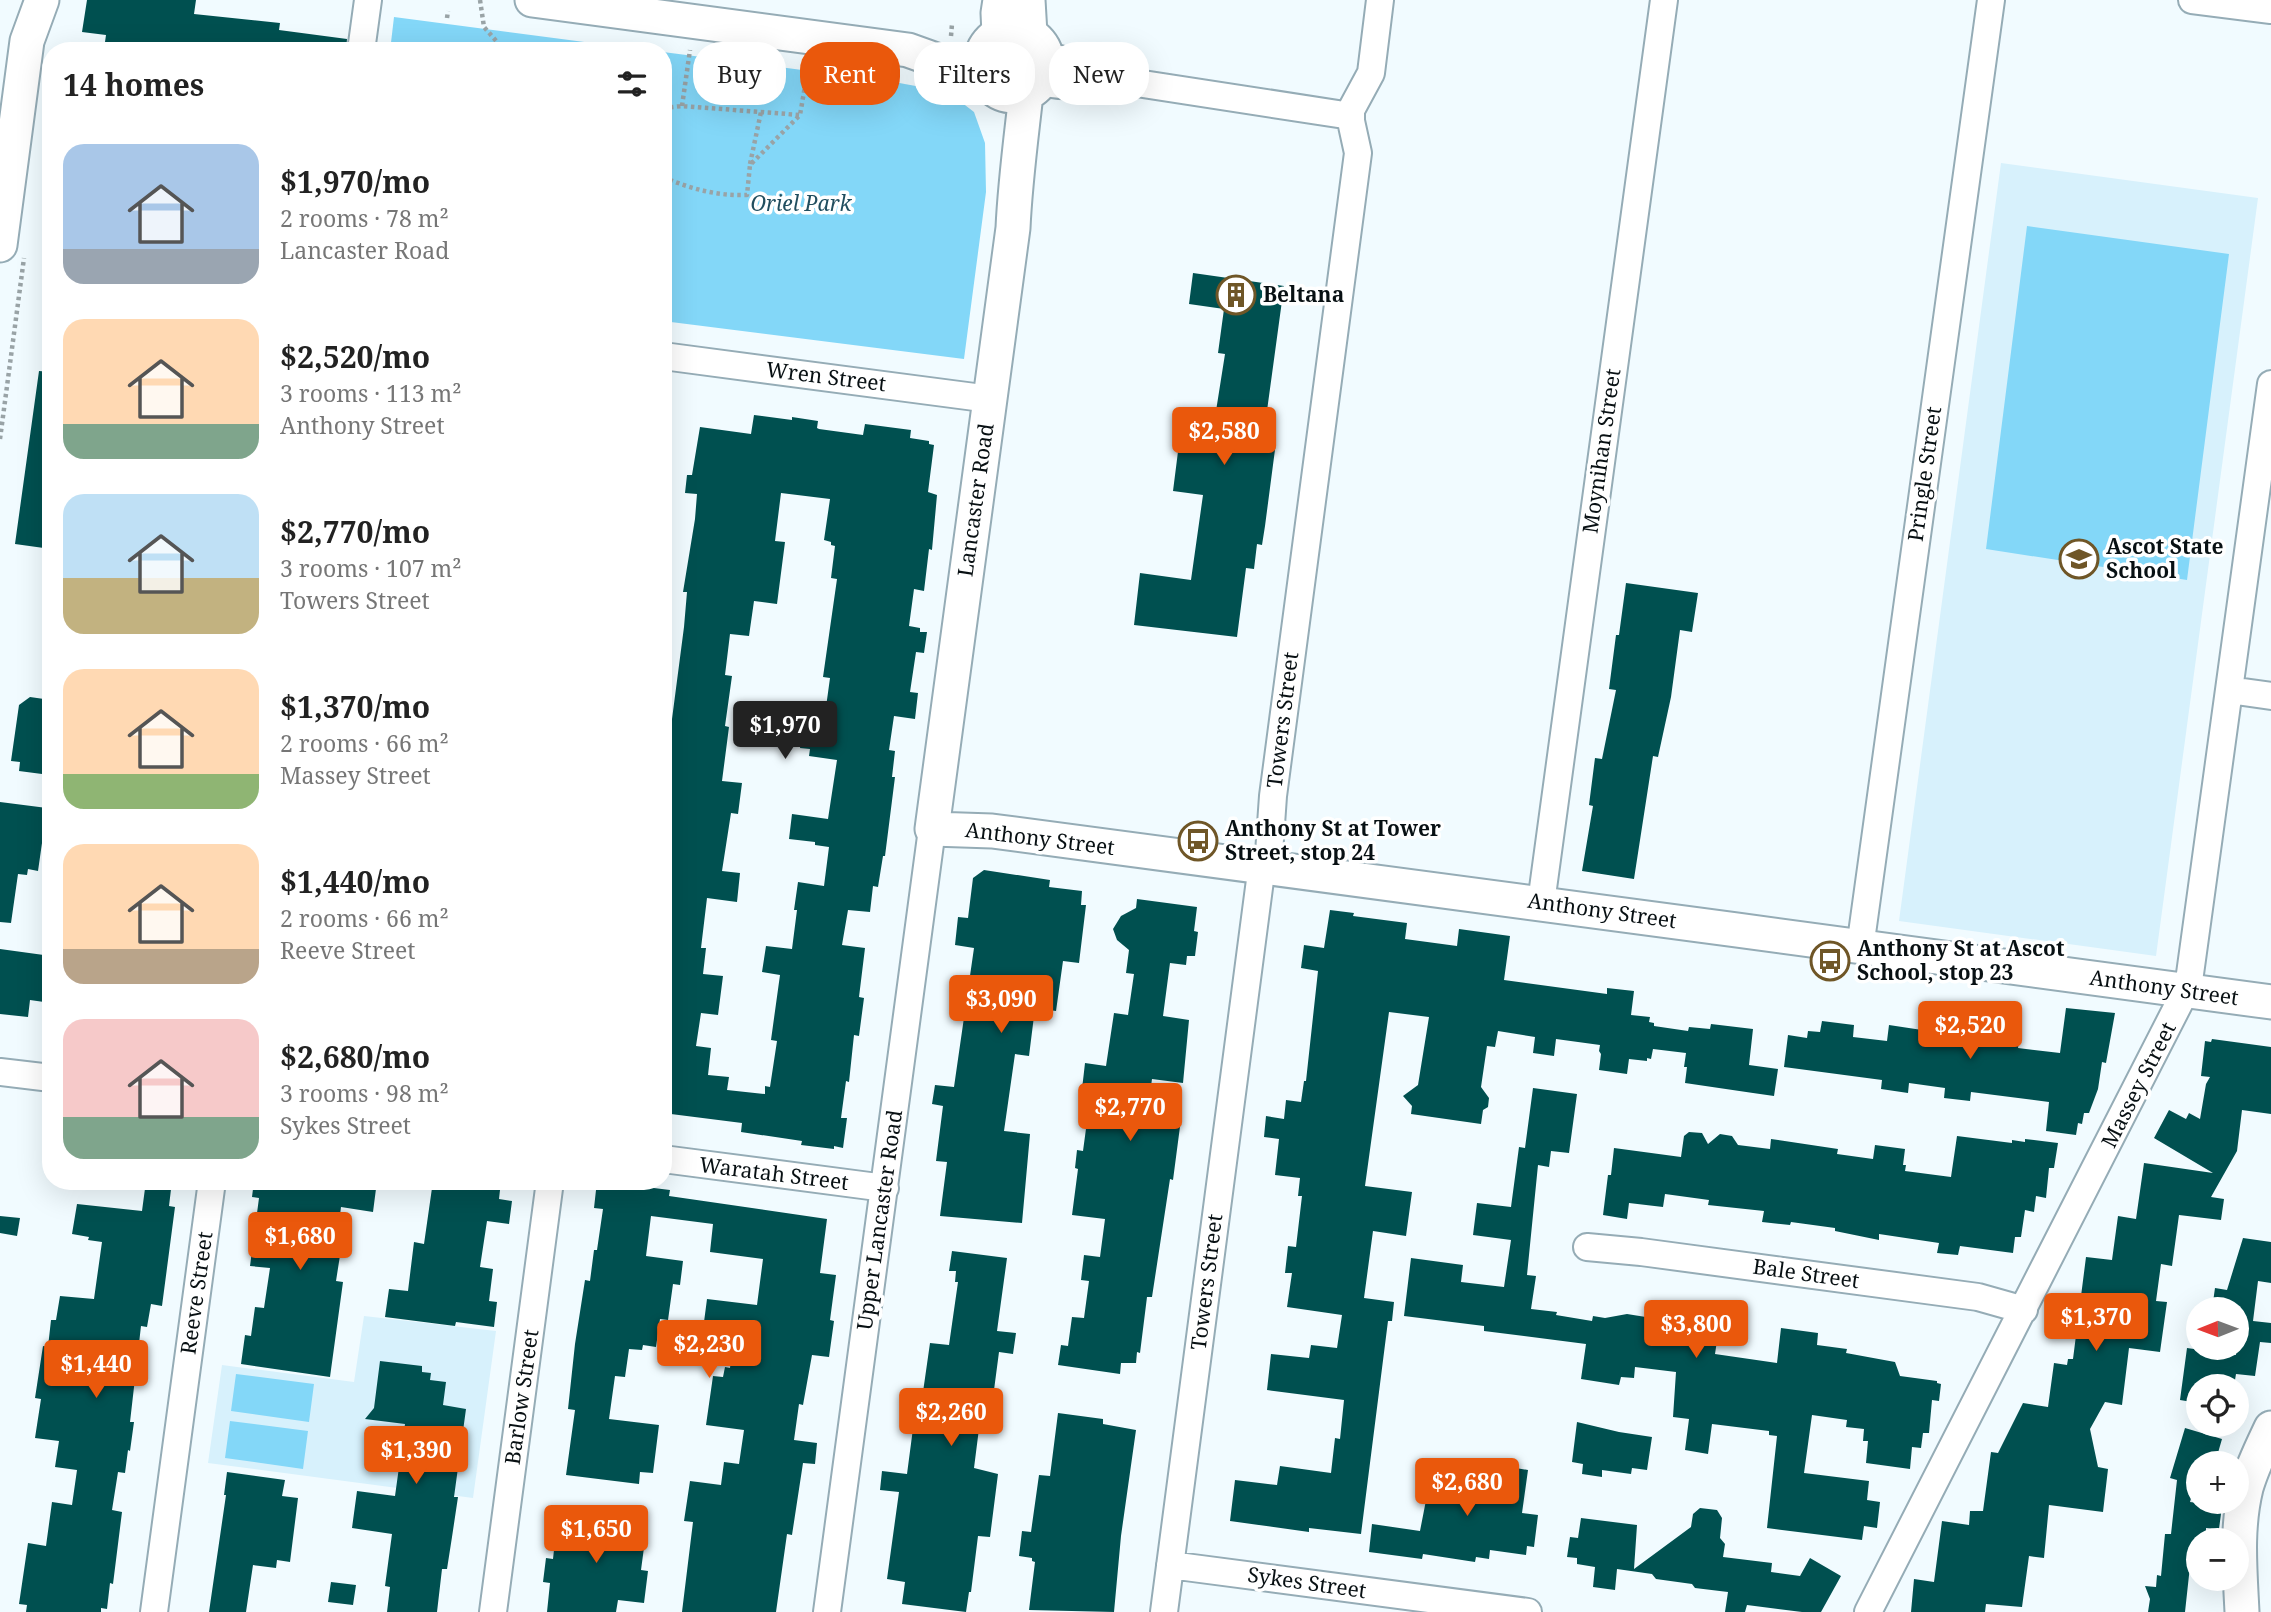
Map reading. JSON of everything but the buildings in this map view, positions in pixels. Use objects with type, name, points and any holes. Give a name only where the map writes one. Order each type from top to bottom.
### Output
[{"type":"street","points":[[21,0],[27,41]]},
{"type":"street","points":[[0,245],[27,41],[42,0]]},
{"type":"street","points":[[362,42],[368,0]]},
{"type":"street","points":[[532,0],[914,49]]},
{"type":"street","name":"Lancaster Road","points":[[1000,0],[998,13],[1007,42]]},
{"type":"street","name":"Lancaster Road","points":[[1019,42],[1028,0]]},
{"type":"street","points":[[1035,61],[1060,59],[1104,78],[1351,116],[1354,103],[1371,74],[1380,0]]},
{"type":"street","name":"Moynihan Street","points":[[1541,903],[1664,0]]},
{"type":"street","name":"Pringle Street","points":[[1860,948],[1991,0]]},
{"type":"street","points":[[2192,0],[2271,9]]},
{"type":"street","points":[[962,42],[973,39],[978,42]]},
{"type":"street","name":"Lancaster Road","points":[[932,829],[1013,228],[1016,172],[1015,105]]},
{"type":"street","name":"Towers Street","points":[[1164,1612],[1260,880],[1269,853],[1273,796],[1358,153],[1351,116]]},
{"type":"street","name":"Wren Street","points":[[672,357],[990,399]]},
{"type":"street","name":"Massey Street","points":[[1868,1612],[2186,990],[2271,384]]},
{"type":"street","points":[[2230,690],[2271,696]]},
{"type":"street","name":"Anthony Street","points":[[932,829],[992,831],[2271,1002]]},
{"type":"street","name":"Upper Lancaster Road","points":[[827,1612],[932,829]]},
{"type":"street","points":[[0,1072],[42,1078]]},
{"type":"street","name":"Waratah Street","points":[[672,1160],[885,1188]]},
{"type":"street","name":"Reeve Street","points":[[154,1612],[211,1190]]},
{"type":"street","name":"Barlow Street","points":[[493,1612],[549,1190]]},
{"type":"street","name":"Bale Street","points":[[1587,1247],[1978,1297],[2024,1310]]},
{"type":"street","points":[[2242,1612],[2239,1548],[2241,1517],[2247,1487],[2271,1428]]},
{"type":"street","name":"Sykes Street","points":[[1170,1565],[1528,1612]]},
{"type":"path","points":[[480,0],[484,27],[497,42]]},
{"type":"path","points":[[447,18],[448,10]]},
{"type":"path","points":[[951,24],[951,36]]},
{"type":"path","points":[[682,106],[690,50]]},
{"type":"path","points":[[750,165],[800,115],[802,105]]},
{"type":"path","points":[[672,107],[800,115]]},
{"type":"path","points":[[672,180],[704,192],[726,196],[747,195],[761,112]]},
{"type":"shaded area","name":"Ascot State School","points":[[2001,163],[2258,198],[2156,956],[1899,921]]},
{"type":"shaded area","points":[[364,1316],[496,1331],[473,1498],[208,1463],[222,1365],[354,1382]]},
{"type":"green space","points":[[394,17],[584,42],[391,42]]},
{"type":"green space","name":"Oriel Park","points":[[672,53],[693,56],[693,105],[786,105],[786,68],[800,70],[800,105],[900,105],[900,83],[914,86],[914,105],[965,105],[974,112],[985,143],[986,192],[964,359],[672,322]]},
{"type":"green space","points":[[2027,226],[2229,254],[2187,580],[1986,549]]},
{"type":"green space","points":[[236,1374],[314,1384],[309,1422],[231,1411]]},
{"type":"green space","points":[[230,1421],[308,1431],[303,1469],[225,1458]]},
{"type":"place","name":"Beltana","points":[[1236,295]]},
{"type":"place","name":"Ascot State School","points":[[2079,559]]},
{"type":"place","name":"Anthony St at Tower Street, stop 24","points":[[1198,841]]},
{"type":"place","name":"Anthony St at Ascot School, stop 23","points":[[1830,961]]}]
